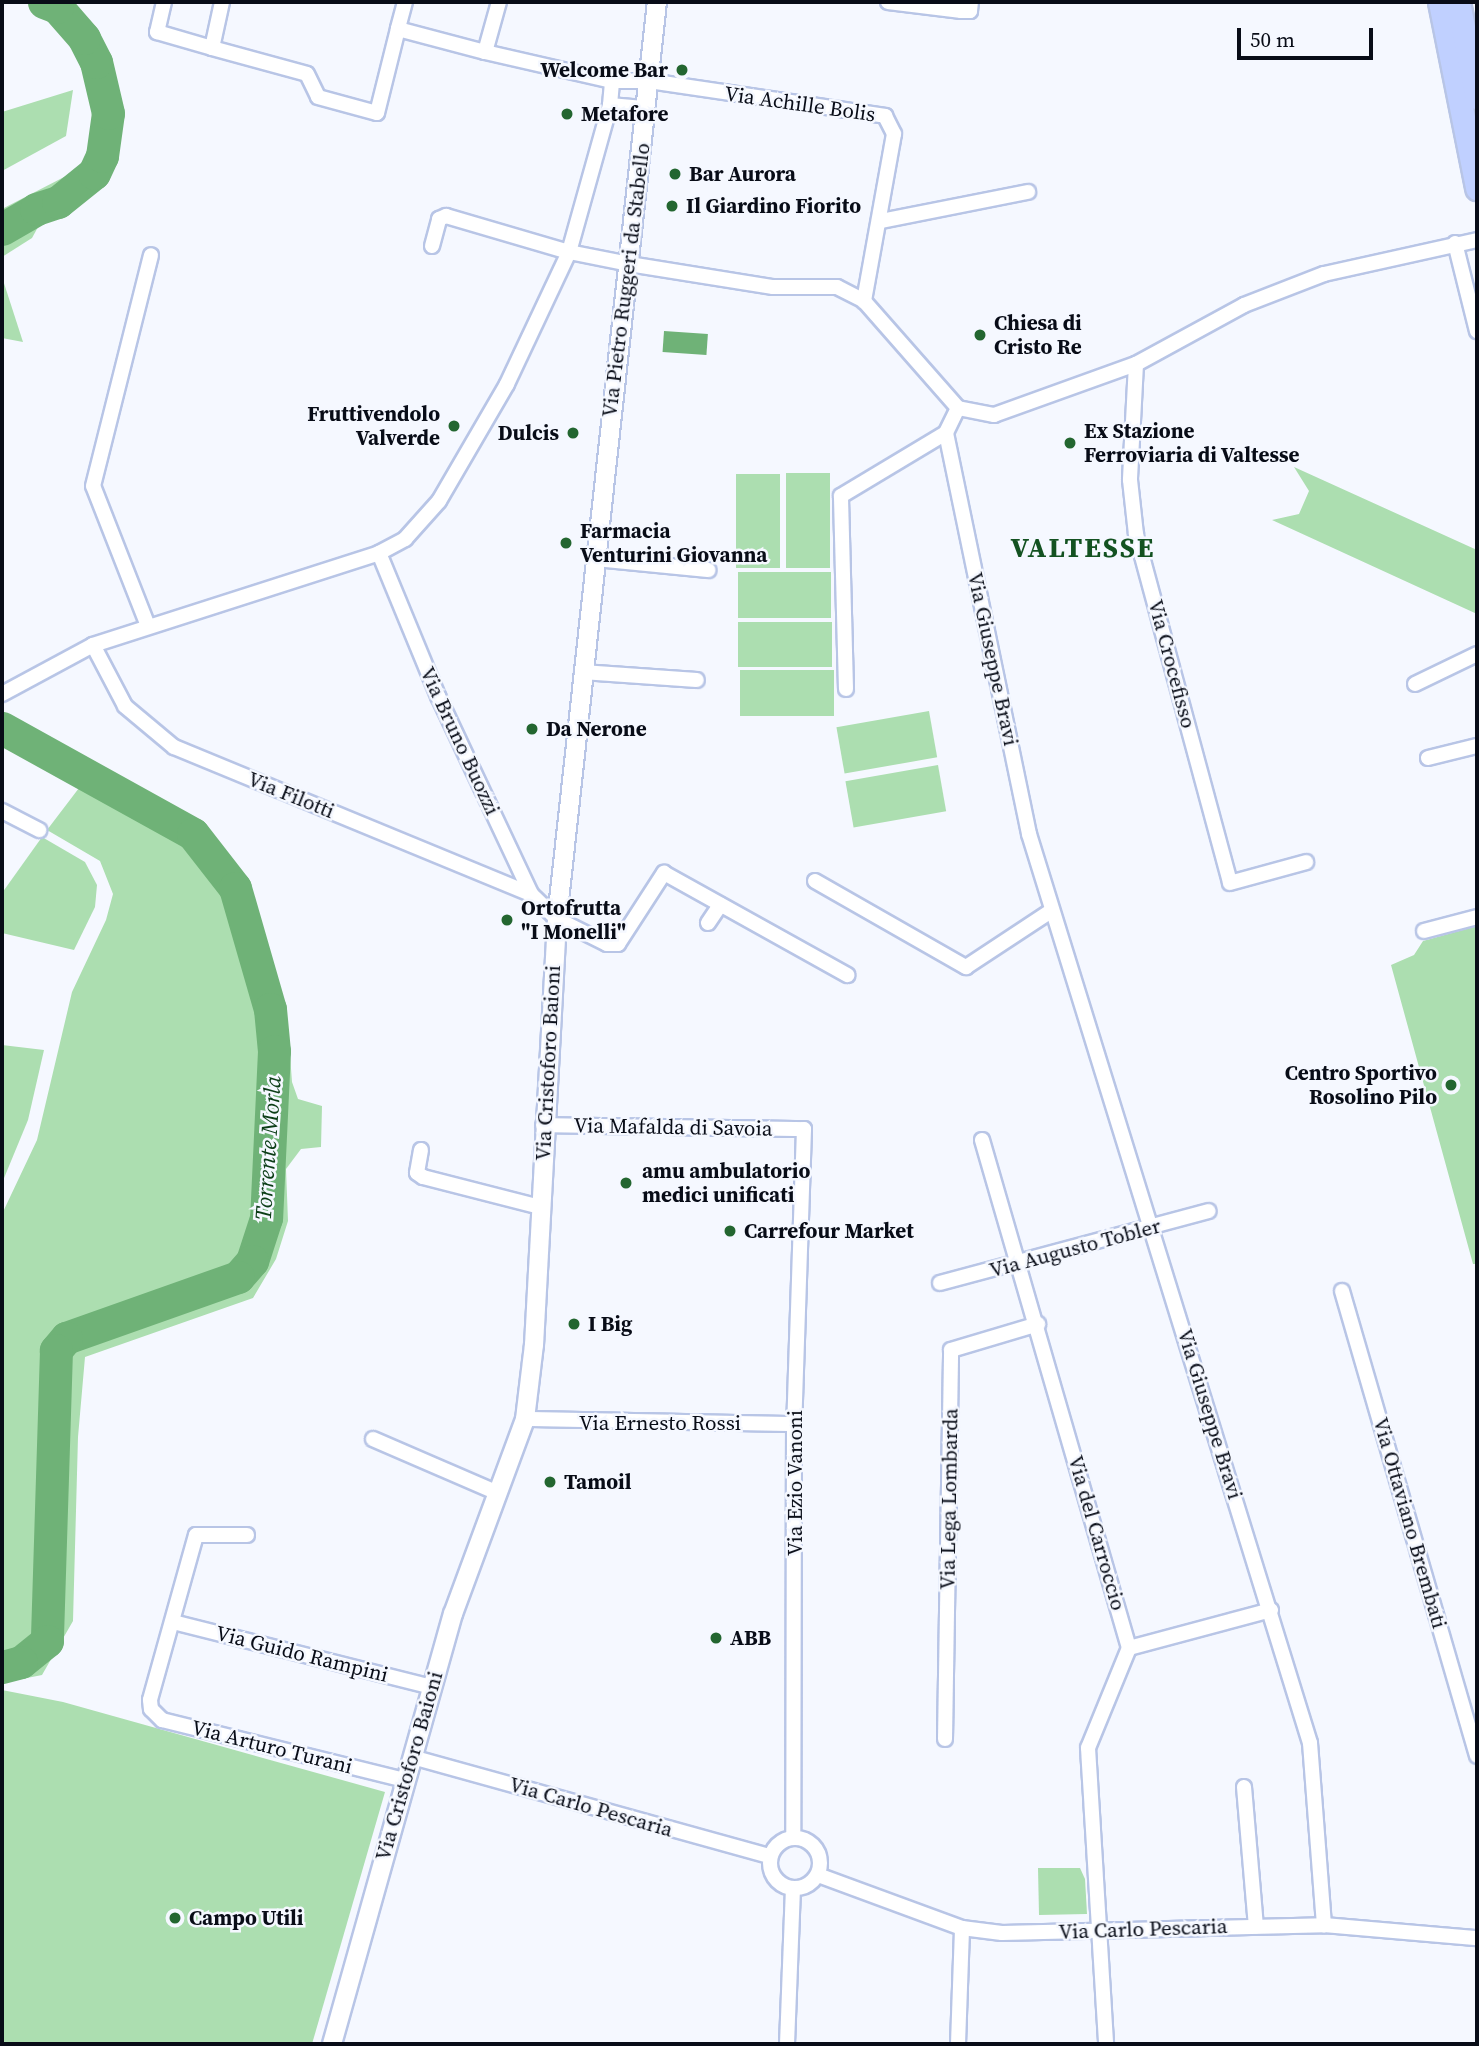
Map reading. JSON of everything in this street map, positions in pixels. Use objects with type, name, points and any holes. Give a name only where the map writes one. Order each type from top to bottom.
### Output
[{"type":"highway","points":[[1440,2],[1476,183]]},
{"type":"highway","points":[[1458,2],[1477,97]]},
{"type":"street","points":[[164,2],[157,32],[307,75],[318,97],[377,113],[405,2]]},
{"type":"street","points":[[212,48],[222,2]]},
{"type":"street","points":[[485,52],[499,2]]},
{"type":"street","name":"Via Pietro Ruggeri da Stabello","points":[[557,919],[657,2]]},
{"type":"street","points":[[888,2],[961,11],[970,11],[971,2]]},
{"type":"street","points":[[398,29],[612,81],[649,81]]},
{"type":"street","points":[[2,694],[93,645],[379,553],[405,539],[439,501],[507,384],[569,252],[610,105],[612,81]]},
{"type":"street","name":"Via Achille Bolis","points":[[649,81],[886,116],[894,134],[881,221],[864,301]]},
{"type":"street","points":[[610,105],[646,108]]},
{"type":"street","points":[[881,221],[1028,192]]},
{"type":"street","points":[[432,246],[439,219],[446,216],[569,252],[629,264],[773,287],[837,287],[864,301],[958,408],[994,415],[1136,364],[1244,304],[1324,274],[1477,240]]},
{"type":"street","points":[[1455,243],[1477,331]]},
{"type":"street","points":[[148,626],[93,486],[151,255]]},
{"type":"street","name":"Via Crocefisso","points":[[1136,364],[1130,480],[1136,534],[1230,883],[1306,862]]},
{"type":"street","points":[[846,689],[841,496],[946,433],[958,408]]},
{"type":"street","name":"Via Giuseppe Bravi","points":[[946,433],[1029,834],[1310,1743],[1324,1925]]},
{"type":"street","name":"Via Bruno Buozzi","points":[[379,553],[438,696],[531,894],[557,919],[607,944],[618,944],[664,873],[720,905]]},
{"type":"street","points":[[595,559],[708,570]]},
{"type":"street","name":"Via Filotti","points":[[93,645],[125,706],[174,747],[531,894]]},
{"type":"street","points":[[1415,684],[1477,654]]},
{"type":"street","points":[[582,672],[697,680]]},
{"type":"street","points":[[1428,758],[1477,746]]},
{"type":"street","points":[[2,811],[39,830]]},
{"type":"street","points":[[815,881],[966,967],[1051,911]]},
{"type":"street","points":[[708,923],[720,905],[847,975]]},
{"type":"street","points":[[1424,931],[1477,917]]},
{"type":"street","name":"Via Cristoforo Baioni","points":[[332,2044],[459,1594],[525,1419],[534,1345],[543,1125],[557,919]]},
{"type":"street","name":"Via Mafalda di Savoia","points":[[543,1125],[804,1129]]},
{"type":"street","name":"Via Ezio Vanoni","points":[[793,1838],[794,1424],[804,1129]]},
{"type":"street","name":"Via del Carroccio","points":[[982,1140],[1038,1324],[1129,1648]]},
{"type":"street","points":[[421,1150],[417,1173],[424,1177],[540,1207]]},
{"type":"street","name":"Via Augusto Tobler","points":[[940,1283],[1019,1265],[1209,1211]]},
{"type":"street","name":"Via Ottaviano Brembati","points":[[1342,1291],[1477,1756]]},
{"type":"street","name":"Via Lega Lombarda","points":[[945,1739],[951,1350],[1038,1324]]},
{"type":"street","name":"Via Ernesto Rossi","points":[[525,1419],[794,1424]]},
{"type":"street","points":[[373,1440],[498,1493]]},
{"type":"street","points":[[173,1622],[196,1535],[247,1535]]},
{"type":"street","points":[[1106,2044],[1088,1748],[1129,1648],[1271,1610]]},
{"type":"street","name":"Via Guido Rampini","points":[[173,1622],[432,1687]]},
{"type":"street","name":"Via Arturo Turani","points":[[173,1622],[150,1700],[151,1709],[162,1720],[405,1780]]},
{"type":"street","name":"Via Carlo Pescaria","points":[[412,1757],[770,1856]]},
{"type":"street","points":[[1244,1787],[1256,1926]]},
{"type":"street","points":[[793,1838],[816,1847],[820,1860],[818,1875],[806,1886],[793,1888],[781,1885],[772,1875],[770,1856],[776,1846],[793,1838]]},
{"type":"street","name":"Via Carlo Pescaria","points":[[818,1875],[962,1928],[1002,1933],[1324,1925],[1477,1938]]},
{"type":"street","points":[[787,2044],[793,1888]]},
{"type":"street","points":[[958,2044],[962,1928]]},
{"type":"shaded area","points":[[73,90],[66,136],[2,171],[2,112]]},
{"type":"shaded area","points":[[66,176],[32,238],[2,257],[2,209]]},
{"type":"shaded area","points":[[2,277],[23,342],[2,338]]},
{"type":"shaded area","points":[[664,331],[708,334],[706,355],[663,352]]},
{"type":"shaded area","points":[[1294,467],[1477,550],[1477,614],[1272,520],[1299,514],[1309,491]]},
{"type":"shaded area","points":[[786,473],[830,473],[830,568],[786,568]]},
{"type":"shaded area","points":[[736,474],[780,474],[780,568],[736,568]]},
{"type":"shaded area","points":[[738,572],[831,572],[831,618],[738,618]]},
{"type":"shaded area","points":[[738,622],[832,622],[832,667],[738,667]]},
{"type":"shaded area","points":[[740,670],[834,670],[834,716],[740,716]]},
{"type":"shaded area","points":[[929,711],[937,757],[845,774],[836,727]]},
{"type":"shaded area","points":[[938,765],[946,811],[854,828],[845,781]]},
{"type":"shaded area","points":[[79,788],[190,850],[227,898],[252,979],[269,955],[288,1028],[292,1082],[298,1099],[322,1106],[321,1147],[301,1149],[286,1169],[288,1221],[276,1259],[253,1298],[85,1357],[78,1437],[73,1621],[42,1675],[2,1683],[2,1214],[37,1140],[72,992],[106,920],[113,894],[100,861],[47,830]]},
{"type":"shaded area","points":[[42,837],[85,862],[97,885],[95,907],[74,950],[2,933],[2,893]]},
{"type":"shaded area","name":"Centro Sportivo Rosolino Pilo","points":[[1477,926],[1477,1264],[1473,1264],[1391,965],[1414,955],[1423,941]]},
{"type":"shaded area","points":[[2,1045],[44,1050],[28,1120],[2,1183]]},
{"type":"shaded area","name":"Campo Utili","points":[[2,1690],[63,1702],[385,1792],[312,2044],[2,2044]]},
{"type":"shaded area","points":[[1038,1868],[1080,1868],[1085,1879],[1087,1914],[1039,1915]]},
{"type":"waterway","name":"Torrente Morla","points":[[2,229],[36,209],[58,202],[94,173],[102,156],[108,113],[96,62],[84,38],[57,7],[44,2]]},
{"type":"waterway","name":"Torrente Morla","points":[[2,728],[193,834],[235,888],[270,1009],[274,1051],[266,1218],[252,1261],[238,1277],[66,1338],[56,1350],[47,1641],[21,1662],[2,1667]]},
{"type":"place","name":"Welcome Bar","points":[[682,70]]},
{"type":"place","name":"Metafore","points":[[567,114]]},
{"type":"place","name":"Bar Aurora","points":[[675,174]]},
{"type":"place","name":"Il Giardino Fiorito","points":[[672,206]]},
{"type":"place","name":"Chiesa di Cristo Re","points":[[980,335]]},
{"type":"place","name":"Fruttivendolo Valverde","points":[[454,426]]},
{"type":"place","name":"Dulcis","points":[[573,433]]},
{"type":"place","name":"Ex Stazione Ferroviaria di Valtesse","points":[[1070,443]]},
{"type":"place","name":"Farmacia Venturini Giovanna","points":[[566,543]]},
{"type":"place","name":"Da Nerone","points":[[532,729]]},
{"type":"place","name":"Ortofrutta \"I Monelli\"","points":[[507,920]]},
{"type":"place","name":"Centro Sportivo Rosolino Pilo","points":[[1451,1085]]},
{"type":"place","name":"amu ambulatorio medici unificati","points":[[626,1183]]},
{"type":"place","name":"Carrefour Market","points":[[730,1231]]},
{"type":"place","name":"I Big","points":[[574,1324]]},
{"type":"place","name":"Tamoil","points":[[550,1482]]},
{"type":"place","name":"ABB","points":[[716,1638]]},
{"type":"place","name":"Campo Utili","points":[[175,1918]]},
{"type":"district","name":"VALTESSE","points":[[1083,547]]}]
